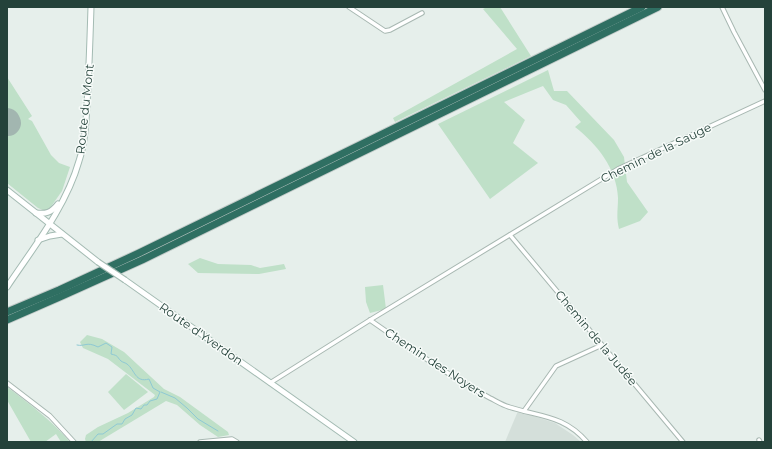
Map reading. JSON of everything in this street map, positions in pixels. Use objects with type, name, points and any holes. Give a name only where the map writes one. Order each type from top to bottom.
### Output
[{"type":"highway","points":[[7,312],[60,290],[133,256],[642,7]]},
{"type":"highway","points":[[7,320],[82,288],[142,260],[658,7]]},
{"type":"main road","name":"Route du Mont","points":[[7,288],[49,224],[66,193],[79,161],[85,130],[90,54],[91,7]]},
{"type":"main road","name":"Route d'Yverdon","points":[[7,190],[98,262],[354,442]]},
{"type":"main road","points":[[35,212],[45,214],[49,213],[66,193]]},
{"type":"main road","points":[[38,240],[62,234]]},
{"type":"street","points":[[349,7],[385,31],[390,30],[422,13]]},
{"type":"street","points":[[722,7],[765,90]]},
{"type":"street","name":"Chemin de la Sauge","points":[[270,383],[370,320],[618,169],[765,101]]},
{"type":"street","name":"Chemin de la Judée","points":[[510,235],[683,442]]},
{"type":"street","name":"Chemin des Noyers","points":[[370,320],[436,366],[505,406],[543,415],[565,424],[575,429],[588,442]]},
{"type":"street","points":[[524,411],[556,366],[602,345]]},
{"type":"street","points":[[7,383],[50,416],[74,442]]},
{"type":"street","points":[[200,442],[232,439],[237,442]]},
{"type":"shaded area","points":[[518,411],[555,423],[581,442],[505,442]]},
{"type":"green space","points":[[487,7],[500,7],[531,56],[395,122],[393,118],[517,49],[483,9]]},
{"type":"green space","points":[[548,70],[554,91],[567,91],[614,140],[624,157],[627,182],[648,212],[640,221],[619,229],[617,217],[617,187],[610,167],[591,141],[575,127],[581,122],[566,105],[553,100],[543,86],[504,102],[525,120],[513,143],[538,163],[490,199],[438,124]]},
{"type":"green space","points":[[7,77],[32,116],[28,119],[32,121],[51,155],[59,163],[70,167],[62,191],[50,208],[51,209],[45,211],[38,208],[7,183],[7,124],[14,119],[7,109]]},
{"type":"green space","points":[[200,258],[218,264],[251,265],[260,268],[284,264],[286,269],[259,274],[198,273],[188,264]]},
{"type":"green space","points":[[383,285],[386,309],[370,313],[366,302],[365,287]]},
{"type":"green space","points":[[87,335],[102,339],[124,352],[164,389],[180,397],[228,432],[229,435],[218,437],[200,425],[177,405],[166,401],[98,442],[86,442],[86,435],[98,427],[128,413],[155,395],[108,359],[83,348],[80,342]]},
{"type":"green space","points":[[126,374],[148,392],[124,410],[108,392]]},
{"type":"green space","points":[[7,387],[48,419],[70,442],[61,442],[56,434],[45,442],[31,442],[7,400]]},
{"type":"waterway","points":[[77,345],[91,344],[98,347],[106,343],[112,347],[111,354],[127,364],[138,378],[144,380],[149,379],[153,388],[160,392],[157,399],[150,401],[141,409],[136,408],[132,415],[125,419],[122,424],[117,424],[103,434],[98,434],[91,442]]},
{"type":"waterway","points":[[161,392],[175,398],[198,419],[218,431]]}]
